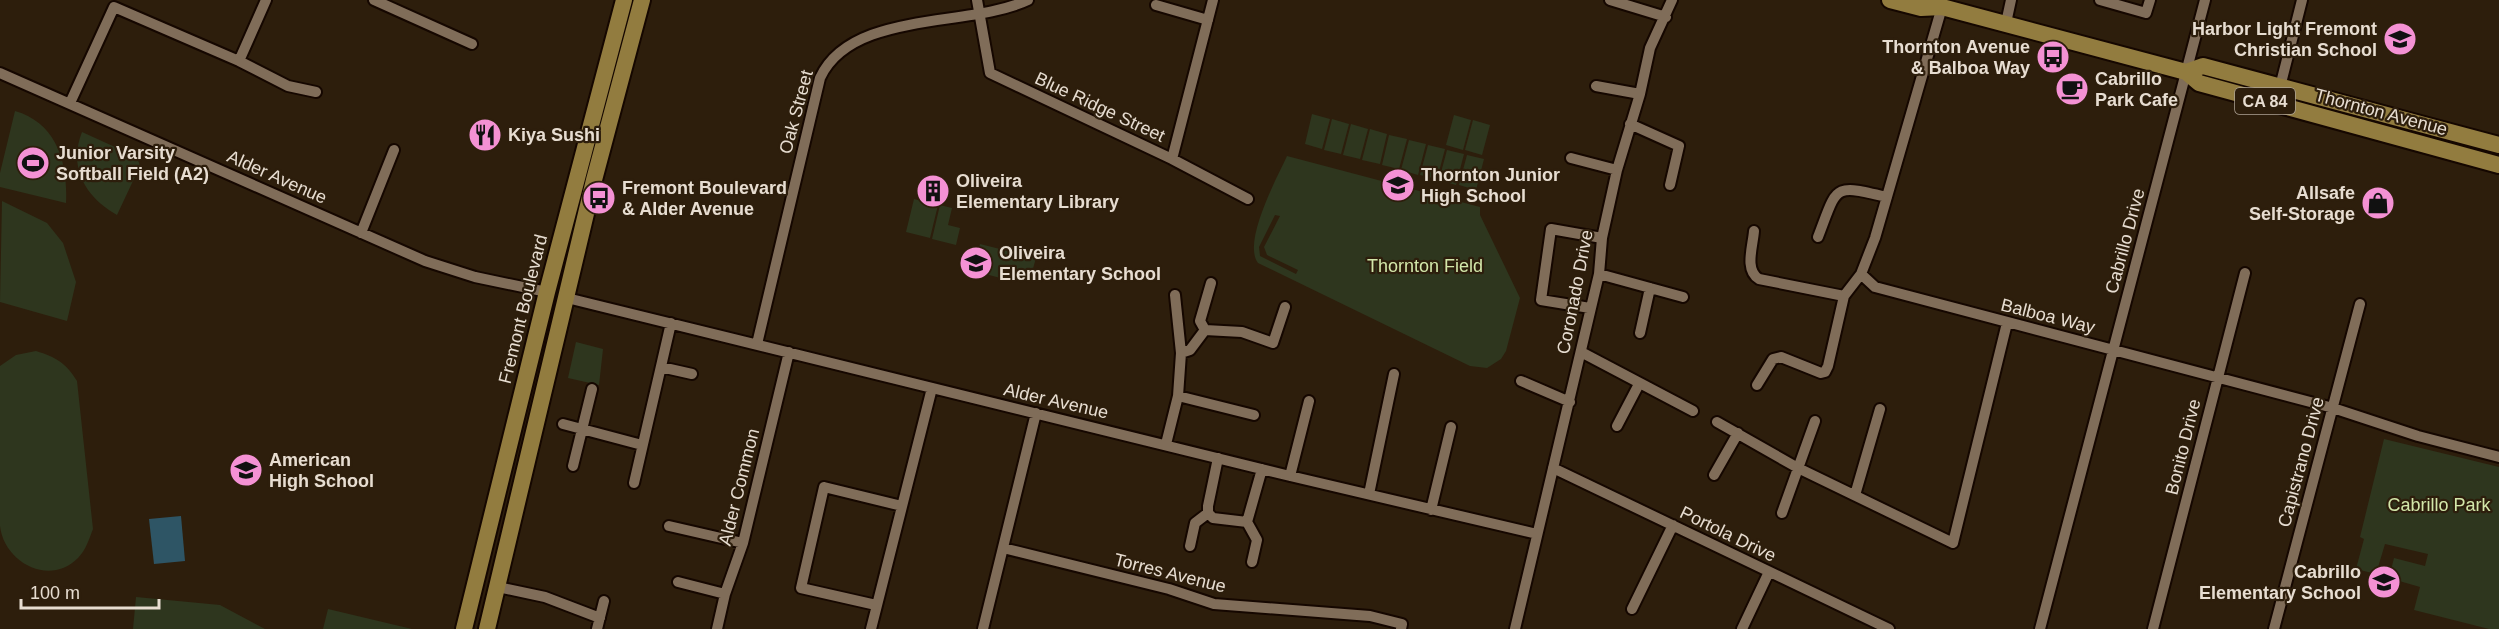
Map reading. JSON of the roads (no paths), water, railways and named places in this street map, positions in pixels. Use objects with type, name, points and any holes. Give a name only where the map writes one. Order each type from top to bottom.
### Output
[{"type":"main road","name":"Fremont Boulevard","points":[[464,629],[547,292],[624,0]]},
{"type":"main road","points":[[487,629],[642,0]]},
{"type":"main road","name":"Thornton Avenue","points":[[1890,0],[1921,8],[1938,4],[2186,72],[2199,83],[2499,165]]},
{"type":"main road","name":"Thornton Avenue","points":[[2186,72],[2202,66],[2499,145]]},
{"type":"main road","points":[[2427,145],[2450,140],[2455,134]]},
{"type":"street","points":[[239,61],[266,0]]},
{"type":"street","points":[[374,0],[472,44]]},
{"type":"street","points":[[977,0],[979,14]]},
{"type":"street","name":"Oak Street","points":[[757,344],[820,78],[826,64],[834,55],[862,40],[893,28],[1009,9],[1028,0]]},
{"type":"street","points":[[1172,159],[1213,0]]},
{"type":"street","points":[[1610,0],[1666,17]]},
{"type":"street","name":"Coronado Drive","points":[[1515,629],[1599,274],[1602,238],[1617,170],[1640,94],[1650,48],[1672,0]]},
{"type":"street","points":[[2006,23],[2011,0]]},
{"type":"street","points":[[2100,0],[2146,13],[2150,0]]},
{"type":"street","name":"Cabrillo Drive","points":[[2040,629],[2205,0]]},
{"type":"street","points":[[2280,87],[2302,0]]},
{"type":"street","points":[[1757,385],[1773,359],[1781,357],[1825,372],[1844,296],[1861,274],[1887,197],[1938,4]]},
{"type":"street","points":[[1156,5],[1208,20]]},
{"type":"street","points":[[70,103],[114,7],[239,61],[288,86],[316,92]]},
{"type":"street","name":"Blue Ridge Street","points":[[979,14],[990,72],[1172,159],[1248,199]]},
{"type":"street","name":"Alder Avenue","points":[[0,73],[441,267],[547,292]]},
{"type":"street","points":[[1596,87],[1640,94]]},
{"type":"street","points":[[1630,124],[1679,146],[1670,185]]},
{"type":"street","points":[[361,233],[394,150]]},
{"type":"street","points":[[1571,158],[1617,170]]},
{"type":"street","points":[[1818,237],[1832,199],[1840,191],[1848,188],[1887,197]]},
{"type":"street","points":[[1590,308],[1541,300],[1551,230],[1602,238]]},
{"type":"street","points":[[1755,231],[1750,269],[1753,275],[1759,279],[1844,296]]},
{"type":"street","name":"Bonito Drive","points":[[2153,629],[2245,273]]},
{"type":"street","points":[[1599,274],[1683,297]]},
{"type":"street","name":"Balboa Way","points":[[1861,274],[1875,287],[2333,408],[2418,436],[2499,457]]},
{"type":"street","points":[[1205,330],[1200,321],[1210,283]]},
{"type":"street","points":[[1640,333],[1650,288]]},
{"type":"street","points":[[1166,444],[1178,396],[1181,353],[1175,295]]},
{"type":"street","name":"Alder Avenue","points":[[567,298],[1290,476],[1537,534]]},
{"type":"street","name":"Capistrano Drive","points":[[2274,629],[2360,304]]},
{"type":"street","points":[[1205,330],[1242,332],[1273,343],[1284,307]]},
{"type":"street","points":[[633,483],[671,323]]},
{"type":"street","points":[[1717,422],[1798,468],[1953,543],[2007,323]]},
{"type":"street","points":[[1181,353],[1190,350],[1205,330]]},
{"type":"street","name":"Alder Common","points":[[717,629],[725,594],[743,543],[789,352]]},
{"type":"street","points":[[1581,352],[1693,411]]},
{"type":"street","points":[[661,367],[692,374]]},
{"type":"street","points":[[1369,494],[1394,374]]},
{"type":"street","points":[[1521,381],[1570,402]]},
{"type":"street","points":[[1617,426],[1639,384]]},
{"type":"street","points":[[871,629],[932,388]]},
{"type":"street","points":[[573,466],[592,389]]},
{"type":"street","points":[[1178,396],[1254,415]]},
{"type":"street","points":[[1290,476],[1309,401]]},
{"type":"street","points":[[1855,495],[1880,409]]},
{"type":"street","points":[[983,629],[1036,413]]},
{"type":"street","points":[[1782,513],[1815,421]]},
{"type":"street","points":[[563,424],[642,445]]},
{"type":"street","points":[[1431,510],[1451,427]]},
{"type":"street","points":[[1714,475],[1738,433]]},
{"type":"street","points":[[1190,546],[1195,523],[1208,513],[1218,458]]},
{"type":"street","name":"Portola Drive","points":[[1553,468],[1888,629]]},
{"type":"street","points":[[1252,562],[1257,540],[1247,522],[1262,469]]},
{"type":"street","points":[[876,605],[801,588],[824,487],[902,506]]},
{"type":"street","points":[[1208,513],[1213,518],[1247,522]]},
{"type":"street","points":[[1632,609],[1673,525]]},
{"type":"street","points":[[669,526],[743,543]]},
{"type":"street","name":"Torres Avenue","points":[[1003,548],[1169,589],[1214,604],[1370,616],[1402,627]]},
{"type":"street","points":[[1742,629],[1769,572]]},
{"type":"street","points":[[678,582],[725,594]]},
{"type":"street","points":[[498,587],[545,597],[599,623],[604,601]]},
{"type":"water","points":[[181,516],[185,561],[154,564],[149,519]]},
{"type":"place","name":"Harbor Light Fremont Christian School","points":[[2400,39]]},
{"type":"place","name":"Thornton Avenue & Balboa Way","points":[[2053,57]]},
{"type":"place","name":"Cabrillo Park Cafe","points":[[2072,89]]},
{"type":"place","name":"Kiya Sushi","points":[[485,135]]},
{"type":"place","name":"Junior Varsity Softball Field (A2)","points":[[33,163]]},
{"type":"place","name":"Thornton Junior High School","points":[[1398,185]]},
{"type":"place","name":"Oliveira Elementary Library","points":[[933,191]]},
{"type":"place","name":"Fremont Boulevard & Alder Avenue","points":[[599,198]]},
{"type":"place","name":"Allsafe Self-Storage","points":[[2378,203]]},
{"type":"place","name":"Oliveira Elementary School","points":[[976,263]]},
{"type":"place","name":"American High School","points":[[246,470]]},
{"type":"place","name":"Cabrillo Elementary School","points":[[2384,582]]},
{"type":"park label","name":"Thornton Field","points":[[1425,266]]},
{"type":"park label","name":"Cabrillo Park","points":[[2439,505]]}]
